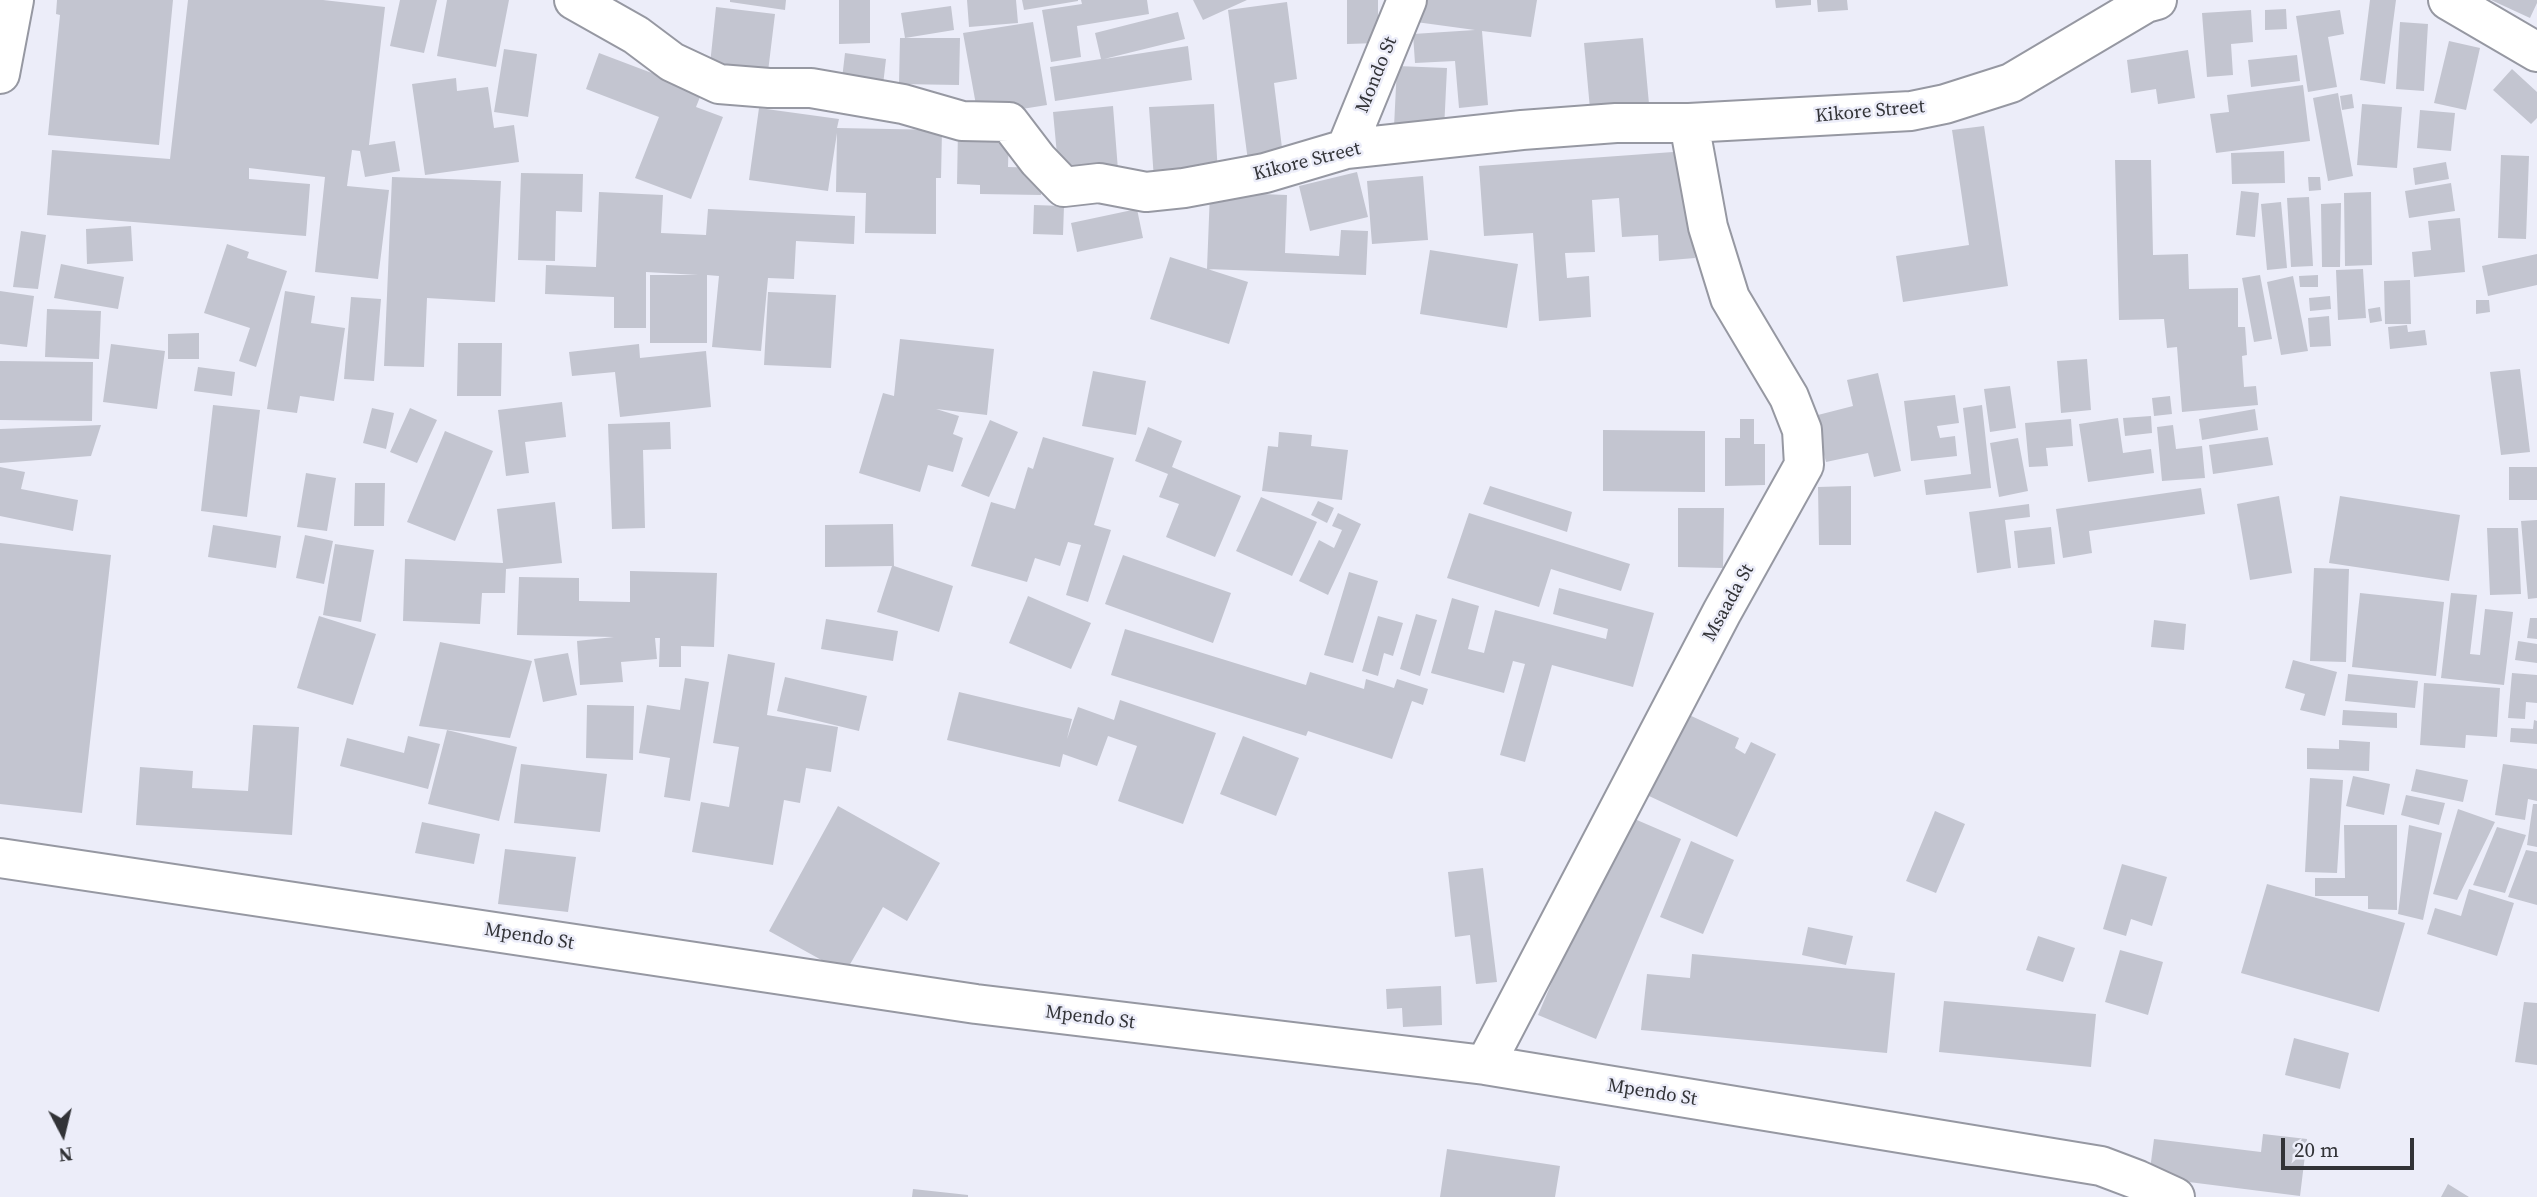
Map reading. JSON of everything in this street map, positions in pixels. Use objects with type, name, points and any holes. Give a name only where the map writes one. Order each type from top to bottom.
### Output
[{"type":"street","points":[[0,74],[14,0]]},
{"type":"street","name":"Kikore Street","points":[[574,0],[636,35],[672,62],[719,84],[811,88],[904,104],[962,121],[1009,121],[1038,160],[1064,187],[1099,183],[1146,192],[1265,173],[1346,149],[1562,127],[1616,123],[1689,124],[1899,112],[1945,104],[2011,82],[2146,3],[2157,0]]},
{"type":"street","name":"Mondo St","points":[[1346,149],[1407,0]]},
{"type":"street","points":[[2448,0],[2537,51]]},
{"type":"street","name":"Msaada St","points":[[1485,1065],[1722,612],[1804,466],[1802,430],[1789,397],[1730,298],[1708,227],[1689,124]]},
{"type":"street","name":"Mpendo St","points":[[0,858],[976,1004],[1485,1065],[2101,1166],[2175,1197]]},
{"type":"building","points":[[57,0],[173,0],[159,145],[48,135],[60,15],[56,14]]},
{"type":"building","points":[[188,0],[323,0],[385,7],[369,145],[395,141],[400,171],[365,177],[360,151],[352,150],[347,186],[389,190],[378,279],[315,272],[325,177],[249,168],[249,179],[310,184],[306,236],[47,215],[52,150],[170,159]]},
{"type":"building","points":[[400,0],[437,0],[424,53],[390,46]]},
{"type":"building","points":[[447,0],[509,0],[496,67],[437,56]]},
{"type":"building","points":[[730,0],[786,0],[785,10]]},
{"type":"building","points":[[839,0],[870,0],[870,43],[839,44]]},
{"type":"building","points":[[967,0],[1016,0],[1018,23],[969,27]]},
{"type":"building","points":[[1022,0],[1078,0],[1078,1],[1024,10]]},
{"type":"building","points":[[1081,0],[1147,0],[1149,14],[1077,26],[1081,57],[1051,62],[1042,10],[1082,4]]},
{"type":"building","points":[[1193,0],[1247,0],[1203,20]]},
{"type":"building","points":[[1347,0],[1378,0],[1378,43],[1347,44]]},
{"type":"building","points":[[1419,0],[1537,0],[1531,37],[1482,31],[1488,105],[1459,108],[1455,61],[1415,63],[1413,34],[1475,30],[1416,22]]},
{"type":"building","points":[[1775,0],[1811,0],[1811,5],[1776,8]]},
{"type":"building","points":[[1817,0],[1847,0],[1848,10],[1818,12]]},
{"type":"building","points":[[2370,0],[2396,0],[2385,84],[2360,80]]},
{"type":"building","points":[[2491,0],[2537,0],[2537,3],[2530,18]]},
{"type":"building","points":[[1287,2],[1297,79],[1274,83],[1283,156],[1248,161],[1228,10]]},
{"type":"building","points":[[951,6],[954,30],[905,38],[901,13]]},
{"type":"building","points":[[716,7],[775,14],[767,80],[709,74]]},
{"type":"building","points":[[2286,9],[2287,29],[2265,30],[2265,10]]},
{"type":"building","points":[[2251,10],[2253,42],[2231,44],[2233,75],[2207,77],[2202,13]]},
{"type":"building","points":[[2340,10],[2344,34],[2328,37],[2337,87],[2308,92],[2296,16]]},
{"type":"building","points":[[1178,12],[1185,39],[1104,59],[1188,46],[1192,80],[1055,101],[1050,67],[1101,59],[1095,33]]},
{"type":"building","points":[[1033,22],[1047,105],[978,116],[963,33]]},
{"type":"building","points":[[2400,22],[2428,24],[2424,91],[2396,89]]},
{"type":"building","points":[[900,38],[960,38],[959,85],[899,84]]},
{"type":"building","points":[[1643,38],[1649,104],[1590,109],[1584,43]]},
{"type":"building","points":[[2449,41],[2480,48],[2466,110],[2434,103]]},
{"type":"building","points":[[504,49],[537,54],[528,117],[494,112]]},
{"type":"building","points":[[2188,50],[2195,98],[2158,104],[2156,89],[2131,93],[2127,60]]},
{"type":"building","points":[[599,53],[702,92],[696,107],[723,117],[691,199],[635,178],[659,117],[586,89]]},
{"type":"building","points":[[845,53],[886,59],[883,85],[842,79]]},
{"type":"building","points":[[2297,55],[2300,81],[2251,87],[2248,60]]},
{"type":"building","points":[[1397,66],[1447,68],[1444,130],[1394,127]]},
{"type":"building","points":[[2512,69],[2537,92],[2537,118],[2531,124],[2493,90]]},
{"type":"building","points":[[456,78],[457,91],[488,87],[494,128],[514,125],[519,162],[425,175],[412,84]]},
{"type":"building","points":[[2303,85],[2310,141],[2216,153],[2210,114],[2229,112],[2227,95]]},
{"type":"building","points":[[2338,93],[2353,176],[2328,181],[2313,98]]},
{"type":"building","points":[[2352,94],[2354,108],[2342,110],[2340,96]]},
{"type":"building","points":[[1214,104],[1218,175],[1154,180],[1149,107]]},
{"type":"building","points":[[2362,104],[2402,107],[2397,168],[2357,165]]},
{"type":"building","points":[[1113,106],[1118,170],[1059,176],[1053,112]]},
{"type":"building","points":[[759,108],[839,119],[837,128],[942,130],[941,178],[936,178],[936,234],[865,233],[866,193],[836,192],[837,133],[828,191],[749,180]]},
{"type":"building","points":[[2420,110],[2455,113],[2451,151],[2417,148]]},
{"type":"building","points":[[1984,126],[2008,286],[1903,302],[1896,256],[1969,245],[1952,130]]},
{"type":"building","points":[[958,129],[1009,130],[1008,167],[1042,168],[1041,195],[980,194],[980,185],[957,184]]},
{"type":"building","points":[[1687,151],[1695,258],[1659,261],[1658,235],[1622,237],[1619,198],[1592,200],[1595,252],[1565,253],[1567,278],[1589,276],[1591,317],[1539,321],[1533,233],[1484,236],[1479,166]]},
{"type":"building","points":[[2284,151],[2285,183],[2232,184],[2231,153]]},
{"type":"building","points":[[2501,155],[2529,156],[2526,239],[2498,238]]},
{"type":"building","points":[[2115,160],[2151,160],[2153,255],[2188,254],[2189,289],[2238,288],[2238,327],[2245,327],[2247,355],[2242,356],[2244,387],[2256,386],[2258,405],[2182,412],[2177,347],[2167,348],[2164,319],[2119,320]]},
{"type":"building","points":[[2446,162],[2449,179],[2415,185],[2413,168]]},
{"type":"building","points":[[1357,172],[1368,217],[1310,231],[1299,186]]},
{"type":"building","points":[[521,173],[583,174],[582,212],[556,211],[555,261],[518,260]]},
{"type":"building","points":[[1423,176],[1428,240],[1372,244],[1367,181]]},
{"type":"building","points":[[392,177],[501,181],[495,302],[427,298],[424,367],[384,366]]},
{"type":"building","points":[[2308,177],[2320,177],[2321,190],[2309,191]]},
{"type":"building","points":[[2451,183],[2455,211],[2409,218],[2405,191]]},
{"type":"building","points":[[2241,191],[2259,193],[2255,237],[2236,235]]},
{"type":"building","points":[[599,192],[663,195],[661,233],[706,235],[708,209],[855,216],[854,244],[796,241],[794,279],[768,278],[761,351],[712,347],[719,276],[707,275],[707,343],[650,343],[650,275],[698,275],[646,272],[646,328],[614,328],[614,297],[545,294],[546,265],[596,267]]},
{"type":"building","points":[[1210,192],[1287,195],[1285,253],[1339,256],[1341,230],[1368,231],[1366,275],[1207,269]]},
{"type":"building","points":[[2371,192],[2372,265],[2345,266],[2344,193]]},
{"type":"building","points":[[2309,197],[2313,266],[2291,267],[2287,198]]},
{"type":"building","points":[[2281,202],[2287,268],[2267,270],[2261,204]]},
{"type":"building","points":[[2341,203],[2340,267],[2322,267],[2321,204]]},
{"type":"building","points":[[1034,205],[1064,206],[1063,235],[1033,234]]},
{"type":"building","points":[[1137,209],[1143,238],[1077,252],[1071,223]]},
{"type":"building","points":[[2460,218],[2465,272],[2414,277],[2412,252],[2431,250],[2428,221]]},
{"type":"building","points":[[131,226],[133,261],[87,264],[86,229]]},
{"type":"building","points":[[21,231],[46,235],[38,289],[13,287]]},
{"type":"building","points":[[227,244],[249,252],[247,258],[287,271],[256,367],[239,361],[250,328],[204,313]]},
{"type":"building","points":[[1430,250],[1518,264],[1507,328],[1420,314]]},
{"type":"building","points":[[2537,254],[2537,285],[2488,296],[2482,266]]},
{"type":"building","points":[[1170,257],[1248,282],[1229,344],[1150,319]]},
{"type":"building","points":[[61,264],[124,277],[118,309],[54,298]]},
{"type":"building","points":[[2363,269],[2366,318],[2338,320],[2336,270]]},
{"type":"building","points":[[2260,275],[2272,339],[2254,342],[2242,278]]},
{"type":"building","points":[[2318,275],[2318,287],[2300,287],[2299,276]]},
{"type":"building","points":[[2293,276],[2308,351],[2281,355],[2267,282]]},
{"type":"building","points":[[2410,280],[2411,324],[2385,324],[2384,281]]},
{"type":"building","points":[[0,291],[34,296],[27,347],[0,344]]},
{"type":"building","points":[[285,291],[315,296],[311,323],[345,328],[334,401],[300,396],[297,413],[267,409]]},
{"type":"building","points":[[768,292],[836,295],[831,368],[764,365]]},
{"type":"building","points":[[2330,296],[2331,309],[2310,311],[2309,298]]},
{"type":"building","points":[[351,297],[381,299],[374,381],[344,379]]},
{"type":"building","points":[[2476,300],[2489,300],[2490,312],[2476,314]]},
{"type":"building","points":[[2380,307],[2382,321],[2370,323],[2368,309]]},
{"type":"building","points":[[47,309],[101,311],[99,359],[45,357]]},
{"type":"building","points":[[2329,316],[2331,346],[2310,347],[2308,318]]},
{"type":"building","points":[[2407,325],[2408,332],[2425,330],[2427,345],[2390,349],[2388,327]]},
{"type":"building","points":[[199,333],[199,359],[168,359],[168,334]]},
{"type":"building","points":[[900,339],[994,349],[987,415],[936,409],[959,416],[953,434],[963,438],[953,472],[928,465],[920,492],[859,473],[883,393],[894,396]]},
{"type":"building","points":[[458,343],[502,343],[501,396],[457,396]]},
{"type":"building","points":[[111,344],[165,351],[157,409],[103,402]]},
{"type":"building","points":[[639,344],[640,358],[706,351],[711,407],[620,417],[615,372],[572,376],[569,352]]},
{"type":"building","points":[[2087,359],[2091,410],[2061,413],[2057,361]]},
{"type":"building","points":[[0,361],[93,362],[92,421],[0,420]]},
{"type":"building","points":[[198,367],[235,372],[232,396],[194,391]]},
{"type":"building","points":[[2520,369],[2530,452],[2501,455],[2490,372]]},
{"type":"building","points":[[1093,371],[1146,381],[1136,435],[1082,426]]},
{"type":"building","points":[[1878,373],[1901,471],[1874,477],[1868,453],[1826,462],[1814,416],[1853,406],[1847,380]]},
{"type":"building","points":[[2010,386],[2016,428],[1990,432],[1984,389]]},
{"type":"building","points":[[1955,395],[1959,423],[1937,426],[1940,438],[1955,436],[1957,456],[1911,461],[1904,401]]},
{"type":"building","points":[[2170,396],[2172,414],[2154,416],[2152,398]]},
{"type":"building","points":[[562,402],[566,437],[525,442],[529,473],[506,476],[498,410]]},
{"type":"building","points":[[213,405],[260,410],[247,517],[201,511]]},
{"type":"building","points":[[1982,405],[1991,488],[1926,495],[1924,480],[1971,474],[1963,408]]},
{"type":"building","points":[[372,408],[394,413],[386,449],[363,443]]},
{"type":"building","points":[[410,408],[437,420],[417,463],[390,452]]},
{"type":"building","points":[[2255,409],[2258,430],[2202,440],[2199,419]]},
{"type":"building","points":[[2151,416],[2152,433],[2125,436],[2123,418]]},
{"type":"building","points":[[2118,418],[2123,453],[2151,449],[2154,473],[2088,482],[2079,424]]},
{"type":"building","points":[[1740,419],[1754,419],[1754,444],[1765,444],[1765,485],[1725,486],[1725,438],[1740,438]]},
{"type":"building","points":[[2071,419],[2073,446],[2046,448],[2048,466],[2029,467],[2025,423]]},
{"type":"building","points":[[990,420],[1018,432],[989,497],[961,486]]},
{"type":"building","points":[[670,422],[671,449],[643,450],[645,528],[612,529],[608,424]]},
{"type":"building","points":[[101,425],[91,456],[0,463],[0,429]]},
{"type":"building","points":[[2173,425],[2176,449],[2202,446],[2205,478],[2162,481],[2157,427]]},
{"type":"building","points":[[1148,427],[1182,441],[1172,467],[1241,496],[1215,557],[1166,537],[1179,504],[1159,497],[1168,474],[1135,461]]},
{"type":"building","points":[[1603,430],[1705,431],[1705,492],[1603,491]]},
{"type":"building","points":[[445,431],[493,451],[455,541],[407,522]]},
{"type":"building","points":[[1279,432],[1312,435],[1311,446],[1348,450],[1342,500],[1262,491],[1268,446],[1278,447]]},
{"type":"building","points":[[1043,437],[1114,458],[1094,525],[1111,530],[1088,602],[1066,595],[1081,545],[1068,542],[1060,566],[1035,558],[1027,582],[971,566],[991,502],[1015,509],[1028,467],[1033,469]]},
{"type":"building","points":[[2268,437],[2273,465],[2213,474],[2209,445]]},
{"type":"building","points":[[2018,438],[2028,491],[1999,497],[1990,443]]},
{"type":"building","points":[[0,467],[25,472],[21,489],[78,500],[73,531],[0,516]]},
{"type":"building","points":[[2509,467],[2537,467],[2537,500],[2509,500]]},
{"type":"building","points":[[306,473],[336,478],[327,531],[297,527]]},
{"type":"building","points":[[355,483],[385,483],[384,526],[354,526]]},
{"type":"building","points":[[1490,486],[1572,512],[1567,532],[1483,504]]},
{"type":"building","points":[[1851,486],[1851,545],[1819,545],[1818,487]]},
{"type":"building","points":[[2201,488],[2205,514],[2089,531],[2092,553],[2063,558],[2056,509]]},
{"type":"building","points":[[2279,496],[2292,573],[2250,580],[2237,504]]},
{"type":"building","points":[[2340,496],[2460,515],[2449,581],[2329,563]]},
{"type":"building","points":[[1261,497],[1317,522],[1292,576],[1236,551]]},
{"type":"building","points":[[1318,501],[1334,508],[1327,523],[1311,515]]},
{"type":"building","points":[[555,502],[562,563],[506,569],[505,593],[482,593],[480,624],[403,621],[405,559],[503,563],[497,509]]},
{"type":"building","points":[[2029,504],[2030,517],[2005,520],[2011,568],[1977,573],[1969,512]]},
{"type":"building","points":[[1678,508],[1724,508],[1723,568],[1678,567]]},
{"type":"building","points":[[1338,513],[1361,524],[1328,595],[1299,581],[1319,540],[1334,548],[1342,530],[1332,526]]},
{"type":"building","points":[[1469,513],[1630,564],[1621,591],[1551,569],[1539,607],[1447,578]]},
{"type":"building","points":[[2537,520],[2537,598],[2528,599],[2521,521]]},
{"type":"building","points":[[893,524],[894,566],[953,586],[939,632],[877,612],[892,566],[825,567],[825,525]]},
{"type":"building","points":[[213,525],[281,536],[276,568],[208,557]]},
{"type":"building","points":[[2051,527],[2055,564],[2018,568],[2014,531]]},
{"type":"building","points":[[2487,528],[2518,528],[2521,594],[2490,595]]},
{"type":"building","points":[[305,535],[333,541],[324,584],[296,578]]},
{"type":"building","points":[[0,543],[111,555],[82,813],[0,804]]},
{"type":"building","points":[[335,544],[374,550],[361,622],[323,615]]},
{"type":"building","points":[[1123,555],[1231,593],[1213,643],[1105,604]]},
{"type":"building","points":[[2314,568],[2349,569],[2346,662],[2310,661]]},
{"type":"building","points":[[630,571],[717,573],[714,647],[681,646],[681,667],[659,667],[660,638],[655,638],[657,659],[621,662],[623,682],[580,685],[577,641],[614,637],[517,635],[519,577],[579,578],[579,601],[630,602]]},
{"type":"building","points":[[1349,572],[1378,581],[1353,663],[1324,655]]},
{"type":"building","points":[[1559,588],[1654,613],[1633,687],[1552,665],[1525,762],[1500,755],[1525,664],[1513,661],[1504,693],[1431,673],[1452,598],[1479,606],[1468,649],[1484,653],[1495,610],[1606,639],[1608,629],[1553,614]]},
{"type":"building","points":[[2360,593],[2444,602],[2436,676],[2352,667]]},
{"type":"building","points":[[2451,593],[2477,595],[2470,654],[2480,655],[2485,609],[2513,612],[2504,685],[2441,678]]},
{"type":"building","points":[[1028,596],[1091,623],[1071,669],[1009,643]]},
{"type":"building","points":[[1416,614],[1437,620],[1420,676],[1400,669]]},
{"type":"building","points":[[319,616],[376,634],[353,705],[297,688]]},
{"type":"building","points":[[1378,616],[1403,623],[1393,656],[1384,653],[1378,676],[1362,671]]},
{"type":"building","points":[[2530,618],[2537,618],[2537,639],[2527,638]]},
{"type":"building","points":[[826,619],[898,631],[893,661],[821,649]]},
{"type":"building","points":[[2154,620],[2186,624],[2184,650],[2151,647]]},
{"type":"building","points":[[1125,629],[1306,685],[1310,672],[1364,689],[1366,679],[1394,688],[1397,679],[1428,689],[1423,705],[1412,701],[1392,759],[1308,731],[1306,736],[1111,675]]},
{"type":"building","points":[[2518,641],[2537,644],[2537,663],[2515,660]]},
{"type":"building","points":[[440,642],[532,661],[510,738],[419,726]]},
{"type":"building","points":[[568,653],[577,695],[543,702],[534,659]]},
{"type":"building","points":[[728,654],[775,663],[767,715],[838,727],[831,772],[806,768],[800,803],[784,800],[773,865],[692,852],[701,802],[729,807],[739,747],[713,743]]},
{"type":"building","points":[[2293,660],[2337,672],[2325,716],[2300,710],[2305,694],[2285,688]]},
{"type":"building","points":[[2512,673],[2537,675],[2537,703],[2526,702],[2525,719],[2508,718]]},
{"type":"building","points":[[2348,674],[2418,681],[2415,708],[2345,701]]},
{"type":"building","points":[[785,677],[867,696],[859,731],[777,711]]},
{"type":"building","points":[[685,678],[709,682],[690,801],[664,797],[670,758],[639,753],[647,705],[680,710]]},
{"type":"building","points":[[2424,683],[2500,688],[2497,737],[2466,735],[2465,748],[2420,745]]},
{"type":"building","points":[[959,692],[1072,719],[1067,739],[1078,707],[1114,720],[1120,700],[1216,733],[1183,824],[1118,801],[1137,746],[1108,736],[1097,766],[1063,754],[1060,767],[947,740]]},
{"type":"building","points":[[587,705],[634,706],[633,760],[586,758]]},
{"type":"building","points":[[2343,710],[2397,713],[2397,728],[2342,725]]},
{"type":"building","points":[[1687,714],[1739,738],[1735,748],[1745,754],[1751,742],[1776,754],[1737,837],[1649,796]]},
{"type":"building","points":[[2534,720],[2537,721],[2537,744],[2510,742],[2511,728],[2533,729]]},
{"type":"building","points":[[253,725],[299,727],[292,835],[136,825],[140,767],[193,771],[192,788],[248,791]]},
{"type":"building","points":[[447,730],[517,747],[499,821],[428,804]]},
{"type":"building","points":[[408,736],[440,744],[428,789],[340,766],[347,738],[404,753]]},
{"type":"building","points":[[1243,736],[1299,758],[1276,816],[1220,794]]},
{"type":"building","points":[[2339,740],[2370,742],[2369,771],[2307,769],[2307,748],[2339,749]]},
{"type":"building","points":[[521,764],[607,774],[600,832],[514,823]]},
{"type":"building","points":[[2503,764],[2537,769],[2537,801],[2528,799],[2525,820],[2495,815]]},
{"type":"building","points":[[2416,769],[2468,780],[2463,802],[2411,791]]},
{"type":"building","points":[[2353,776],[2390,784],[2384,815],[2346,806]]},
{"type":"building","points":[[2310,778],[2343,780],[2337,873],[2305,872]]},
{"type":"building","points":[[2406,795],[2445,803],[2439,825],[2401,815]]},
{"type":"building","points":[[2533,804],[2537,804],[2537,847],[2527,845]]},
{"type":"building","points":[[838,806],[940,863],[907,921],[883,907],[845,973],[769,931]]},
{"type":"building","points":[[2458,809],[2495,822],[2457,900],[2433,894]]},
{"type":"building","points":[[1935,811],[1965,824],[1936,893],[1906,881]]},
{"type":"building","points":[[1623,814],[1681,839],[1596,1039],[1538,1015]]},
{"type":"building","points":[[422,822],[480,834],[474,864],[415,853]]},
{"type":"building","points":[[2344,825],[2397,825],[2397,910],[2368,909],[2368,896],[2315,896],[2315,878],[2345,878]]},
{"type":"building","points":[[2409,825],[2442,833],[2423,920],[2398,914]]},
{"type":"building","points":[[2497,827],[2526,835],[2505,893],[2473,885]]},
{"type":"building","points":[[1691,841],[1734,860],[1703,934],[1660,917]]},
{"type":"building","points":[[505,849],[576,857],[568,912],[498,904]]},
{"type":"building","points":[[2526,850],[2537,852],[2537,905],[2508,897]]},
{"type":"building","points":[[2122,864],[2167,877],[2152,926],[2131,919],[2126,936],[2103,929]]},
{"type":"building","points":[[1483,868],[1497,982],[1476,984],[1470,935],[1455,937],[1448,872]]},
{"type":"building","points":[[2267,884],[2405,923],[2379,1012],[2241,973]]},
{"type":"building","points":[[2469,889],[2514,903],[2497,956],[2427,934],[2435,908],[2461,916]]},
{"type":"building","points":[[1808,927],[1853,936],[1846,965],[1802,955]]},
{"type":"building","points":[[2038,936],[2075,948],[2063,982],[2026,970]]},
{"type":"building","points":[[2120,950],[2163,962],[2148,1015],[2105,1002]]},
{"type":"building","points":[[1692,954],[1895,973],[1887,1053],[1641,1030],[1647,974],[1690,978]]},
{"type":"building","points":[[1441,986],[1442,1025],[1403,1027],[1402,1008],[1387,1009],[1386,989]]},
{"type":"building","points":[[1944,1001],[2096,1014],[2091,1067],[1939,1052]]},
{"type":"building","points":[[2524,1002],[2537,1003],[2537,1065],[2515,1062]]},
{"type":"building","points":[[2294,1038],[2349,1053],[2340,1089],[2285,1075]]},
{"type":"building","points":[[2263,1134],[2307,1139],[2300,1196],[2149,1177],[2154,1139],[2261,1152]]},
{"type":"building","points":[[1447,1149],[1560,1166],[1555,1197],[1440,1197]]},
{"type":"building","points":[[2448,1184],[2469,1197],[2441,1197]]},
{"type":"building","points":[[913,1189],[968,1195],[968,1197],[912,1197]]}]
